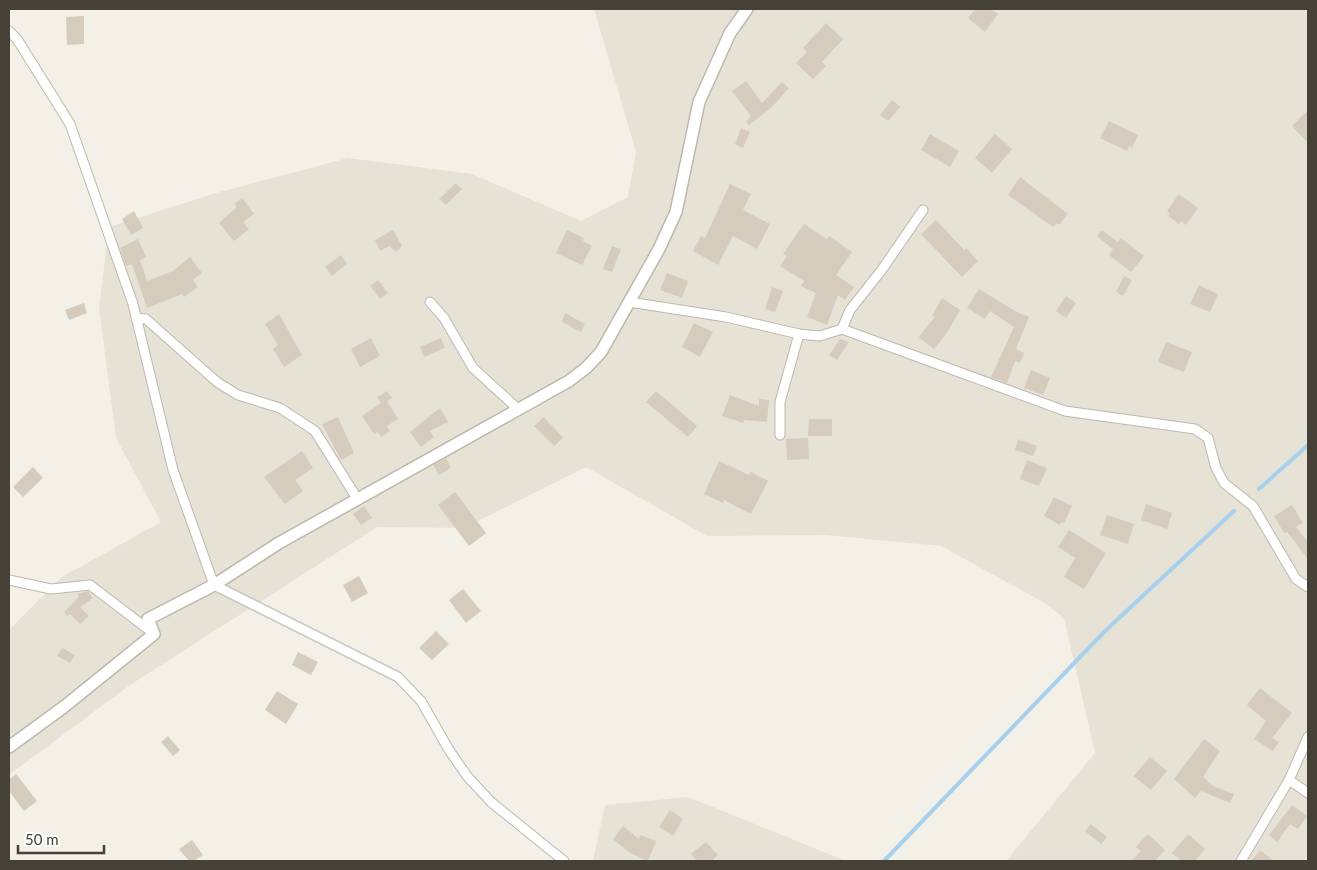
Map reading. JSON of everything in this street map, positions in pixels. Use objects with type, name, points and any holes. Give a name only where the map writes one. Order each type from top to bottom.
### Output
[{"type":"street","points":[[154,634],[148,618],[214,584],[279,543],[569,381],[586,368],[601,352],[659,249],[676,212],[699,102],[730,34],[747,9]]},
{"type":"street","points":[[9,31],[17,39],[70,124],[136,318],[173,470],[214,584],[398,677],[421,701],[449,750],[467,776],[491,802],[564,861]]},
{"type":"street","points":[[842,329],[850,310],[881,271],[923,210]]},
{"type":"street","points":[[430,302],[444,318],[473,368],[518,409]]},
{"type":"street","points":[[629,302],[726,317],[799,334],[820,336],[842,329],[1065,411],[1195,429],[1208,438],[1216,468],[1224,483],[1253,506],[1296,579],[1308,587]]},
{"type":"street","points":[[136,318],[146,319],[217,382],[238,395],[280,408],[315,431],[358,500]]},
{"type":"street","points":[[780,435],[780,402],[799,334]]},
{"type":"street","points":[[9,580],[51,590],[90,585],[154,634]]},
{"type":"street","points":[[9,748],[65,706],[154,634]]},
{"type":"street","points":[[1241,861],[1289,780],[1308,737]]},
{"type":"street","points":[[1289,780],[1308,793]]},
{"type":"shaded area","points":[[594,9],[1308,9],[1308,861],[1006,861],[1095,753],[1064,618],[1043,602],[941,546],[826,535],[707,536],[586,467],[464,528],[377,527],[130,685],[9,775],[9,630],[62,577],[161,522],[116,438],[99,308],[109,227],[216,193],[348,158],[472,174],[581,221],[628,197],[636,152]]},
{"type":"shaded area","points":[[688,797],[846,861],[593,861],[605,805]]},
{"type":"building","points":[[975,9],[990,9],[998,14],[985,32],[968,18]]},
{"type":"building","points":[[84,16],[84,44],[67,45],[66,17]]},
{"type":"building","points":[[826,23],[843,39],[822,62],[826,66],[813,79],[796,63],[807,52],[803,48]]},
{"type":"building","points":[[746,81],[762,103],[782,82],[789,88],[771,108],[749,125],[746,122],[751,116],[732,91]]},
{"type":"building","points":[[892,100],[900,107],[888,121],[880,115]]},
{"type":"building","points":[[1308,110],[1308,143],[1292,126]]},
{"type":"building","points":[[1109,121],[1138,135],[1132,148],[1129,146],[1127,151],[1100,138]]},
{"type":"building","points":[[741,128],[750,132],[743,148],[735,144]]},
{"type":"building","points":[[930,134],[959,151],[950,167],[921,150]]},
{"type":"building","points":[[995,134],[1012,149],[992,173],[975,158]]},
{"type":"building","points":[[1020,177],[1068,214],[1059,225],[1057,223],[1053,227],[1008,195]]},
{"type":"building","points":[[456,183],[462,189],[446,205],[439,199]]},
{"type":"building","points":[[730,184],[751,194],[743,210],[770,224],[757,249],[733,236],[718,265],[693,251],[701,236],[705,238]]},
{"type":"building","points":[[1179,194],[1198,208],[1186,225],[1181,221],[1179,224],[1168,216],[1170,214],[1167,211]]},
{"type":"building","points":[[242,198],[254,214],[243,222],[249,229],[234,241],[219,223],[237,207],[234,204]]},
{"type":"building","points":[[134,211],[143,228],[131,235],[122,219]]},
{"type":"building","points":[[936,220],[964,250],[966,248],[978,261],[962,277],[921,234]]},
{"type":"building","points":[[804,224],[827,239],[829,236],[852,252],[836,275],[854,287],[845,300],[838,295],[827,325],[807,317],[816,293],[801,286],[804,281],[780,266],[787,256],[783,254]]},
{"type":"building","points":[[393,230],[402,246],[396,252],[389,246],[380,251],[375,240]]},
{"type":"building","points":[[567,230],[584,238],[583,241],[592,246],[582,265],[556,253]]},
{"type":"building","points":[[1102,230],[1118,242],[1121,238],[1144,256],[1131,272],[1109,255],[1113,249],[1097,236]]},
{"type":"building","points":[[138,239],[146,257],[140,260],[147,281],[173,271],[190,257],[202,273],[193,280],[198,287],[184,297],[182,294],[147,308],[132,264],[126,266],[120,248]]},
{"type":"building","points":[[612,246],[621,249],[612,272],[603,269]]},
{"type":"building","points":[[341,255],[347,264],[332,276],[325,267]]},
{"type":"building","points":[[667,273],[688,281],[682,298],[660,290]]},
{"type":"building","points":[[1124,276],[1132,280],[1123,296],[1116,292]]},
{"type":"building","points":[[378,280],[388,293],[380,299],[370,286]]},
{"type":"building","points":[[1199,285],[1218,294],[1210,312],[1190,304]]},
{"type":"building","points":[[772,287],[783,291],[775,312],[765,309]]},
{"type":"building","points":[[979,289],[1015,311],[1029,317],[1016,349],[1024,353],[1020,363],[1015,361],[1007,383],[991,377],[1014,327],[990,311],[985,319],[967,308]]},
{"type":"building","points":[[1066,296],[1076,303],[1066,318],[1056,311]]},
{"type":"building","points":[[942,298],[960,310],[948,331],[934,349],[919,337],[935,317],[932,316]]},
{"type":"building","points":[[84,303],[87,313],[69,320],[65,310]]},
{"type":"building","points":[[565,313],[585,324],[581,332],[562,322]]},
{"type":"building","points":[[279,314],[302,355],[284,367],[273,349],[278,345],[265,324]]},
{"type":"building","points":[[694,323],[713,332],[700,357],[682,347]]},
{"type":"building","points":[[371,338],[380,356],[360,367],[351,349]]},
{"type":"building","points":[[441,338],[445,348],[424,357],[420,347]]},
{"type":"building","points":[[840,339],[849,342],[837,360],[829,355]]},
{"type":"building","points":[[1166,342],[1192,352],[1184,372],[1158,362]]},
{"type":"building","points":[[1031,370],[1050,378],[1043,395],[1024,388]]},
{"type":"building","points":[[387,391],[392,398],[387,401],[398,419],[387,426],[390,431],[381,437],[378,432],[374,434],[362,416],[381,403],[377,397]]},
{"type":"building","points":[[656,391],[697,426],[688,437],[646,402]]},
{"type":"building","points":[[730,395],[759,406],[759,399],[769,400],[767,422],[744,420],[743,423],[722,416]]},
{"type":"building","points":[[440,408],[448,422],[430,431],[434,437],[421,447],[410,432]]},
{"type":"building","points":[[338,417],[354,453],[341,460],[322,424]]},
{"type":"building","points":[[544,417],[563,438],[554,446],[534,426]]},
{"type":"building","points":[[809,419],[832,419],[832,436],[808,436]]},
{"type":"building","points":[[808,438],[809,459],[787,460],[786,439]]},
{"type":"building","points":[[1018,439],[1037,446],[1033,456],[1015,450]]},
{"type":"building","points":[[302,451],[313,468],[295,480],[303,491],[285,504],[264,477]]},
{"type":"building","points":[[446,458],[451,468],[439,475],[433,465]]},
{"type":"building","points":[[1027,460],[1047,468],[1039,486],[1020,479]]},
{"type":"building","points":[[719,461],[749,475],[751,472],[768,481],[751,514],[724,500],[723,503],[704,494]]},
{"type":"building","points":[[33,467],[43,478],[23,497],[13,487]]},
{"type":"building","points":[[455,492],[486,533],[469,546],[438,505]]},
{"type":"building","points":[[1054,497],[1072,506],[1064,523],[1061,522],[1060,525],[1044,516]]},
{"type":"building","points":[[1146,504],[1172,513],[1167,529],[1141,520]]},
{"type":"building","points":[[1292,505],[1303,523],[1296,527],[1308,542],[1308,559],[1287,532],[1284,533],[1274,516]]},
{"type":"building","points":[[364,506],[372,518],[361,525],[353,514]]},
{"type":"building","points":[[1107,515],[1134,524],[1128,544],[1100,535]]},
{"type":"building","points":[[1069,530],[1106,553],[1084,589],[1064,577],[1075,558],[1058,547]]},
{"type":"building","points":[[359,576],[368,593],[352,602],[343,585]]},
{"type":"building","points":[[463,589],[481,611],[466,623],[449,600]]},
{"type":"building","points":[[88,591],[93,598],[80,607],[89,616],[80,624],[70,614],[67,616],[64,612],[79,597],[77,594]]},
{"type":"building","points":[[436,631],[449,644],[432,660],[419,648]]},
{"type":"building","points":[[62,648],[75,655],[70,663],[57,656]]},
{"type":"building","points":[[298,652],[318,662],[311,675],[292,665]]},
{"type":"building","points":[[1260,688],[1292,713],[1272,738],[1279,742],[1273,751],[1254,739],[1266,721],[1247,705]]},
{"type":"building","points":[[277,691],[298,704],[286,724],[265,710]]},
{"type":"building","points":[[168,736],[180,750],[173,756],[161,742]]},
{"type":"building","points":[[1204,739],[1220,751],[1203,777],[1213,786],[1234,794],[1230,803],[1201,791],[1195,798],[1174,779]]},
{"type":"building","points":[[1150,757],[1167,771],[1151,790],[1134,776]]},
{"type":"building","points":[[16,774],[37,801],[24,811],[9,791],[9,780]]},
{"type":"building","points":[[1292,805],[1307,816],[1298,829],[1290,824],[1277,842],[1269,835]]},
{"type":"building","points":[[670,810],[683,819],[673,836],[659,827]]},
{"type":"building","points":[[1091,824],[1107,837],[1101,844],[1085,831]]},
{"type":"building","points":[[623,826],[639,839],[640,835],[656,841],[648,861],[630,853],[613,839]]},
{"type":"building","points":[[1148,834],[1165,850],[1155,861],[1131,861],[1141,851],[1136,847]]},
{"type":"building","points":[[1188,834],[1205,849],[1195,861],[1182,861],[1172,853]]},
{"type":"building","points":[[192,840],[203,855],[194,861],[189,861],[179,849]]},
{"type":"building","points":[[706,842],[718,855],[711,861],[697,861],[691,854]]},
{"type":"building","points":[[1260,850],[1274,861],[1251,861]]},
{"type":"waterway","points":[[1259,489],[1308,445]]},
{"type":"waterway","points":[[884,861],[1104,632],[1234,511]]}]
